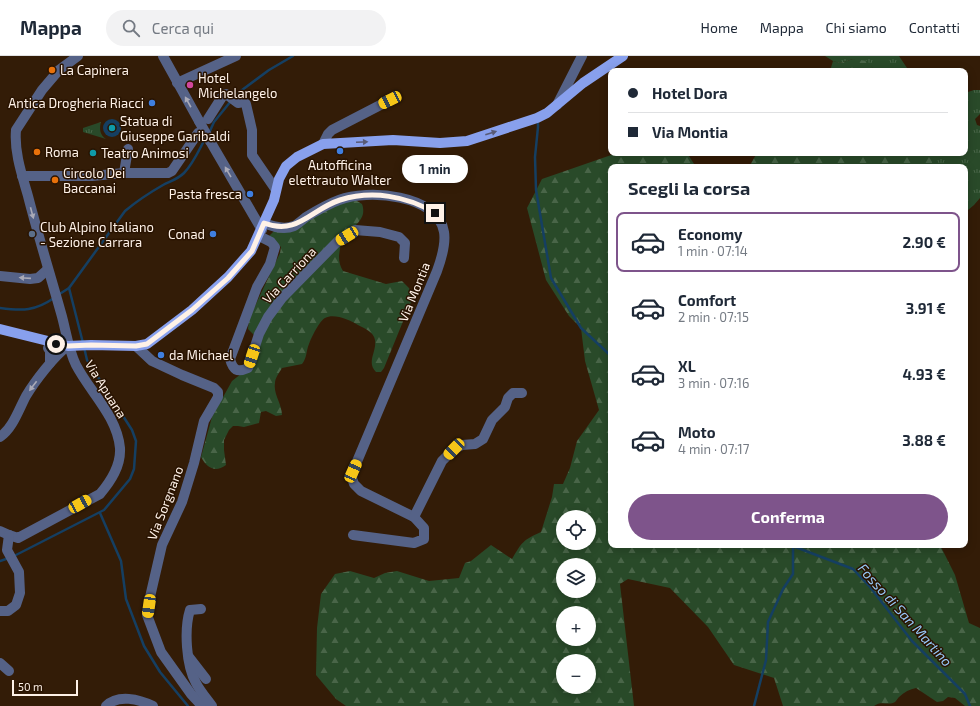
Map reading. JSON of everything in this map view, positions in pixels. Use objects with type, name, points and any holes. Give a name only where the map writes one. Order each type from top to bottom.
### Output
[{"type":"main road","points":[[0,328],[45,344],[72,346],[136,346],[147,344],[202,301],[240,265],[252,251],[274,200],[279,179],[286,166],[297,157],[323,144],[393,140],[440,143],[467,141],[537,118],[547,113],[584,83],[623,56]]},
{"type":"street","name":"Via Apuana","points":[[0,611],[8,611],[16,605],[20,593],[18,568],[7,550],[4,533],[18,538],[100,494],[110,482],[117,470],[120,449],[117,431],[76,365],[72,346],[48,270],[22,176],[15,138],[16,130],[42,90],[59,70],[78,56]]},
{"type":"street","points":[[163,56],[177,83],[203,120],[210,141],[262,229]]},
{"type":"street","points":[[177,83],[236,56]]},
{"type":"street","points":[[557,105],[582,56]]},
{"type":"street","points":[[203,120],[224,96],[238,103],[243,102],[246,104],[252,130],[252,155],[276,190]]},
{"type":"street","points":[[323,144],[328,134],[332,130],[390,100]]},
{"type":"street","points":[[22,176],[92,176],[124,173],[168,173],[172,171],[198,133]]},
{"type":"street","points":[[124,173],[128,149]]},
{"type":"street","name":"Via Montia","points":[[262,229],[294,226],[307,217],[339,200],[362,195],[386,196],[403,199],[423,206],[435,213],[439,218],[444,233],[442,257],[405,350],[353,471],[352,478],[354,484],[361,491],[414,517]]},
{"type":"street","name":"Via Carriona","points":[[262,229],[275,247],[270,264],[257,287],[230,359],[232,367],[236,370],[248,368],[259,334],[268,317],[282,298],[339,240],[355,230],[380,232],[399,237],[405,243],[404,258]]},
{"type":"street","points":[[0,276],[30,279],[38,278],[48,270]]},
{"type":"street","points":[[45,344],[50,351],[50,363]]},
{"type":"street","points":[[0,438],[9,428],[27,394],[50,363],[61,352],[72,346]]},
{"type":"street","name":"Via Sorgnano","points":[[136,346],[152,361],[214,388],[218,392],[218,397],[204,421],[194,463],[182,502],[162,545],[147,615],[161,652],[191,694],[202,706]]},
{"type":"street","points":[[353,535],[414,543],[424,540],[424,528],[414,517],[442,461],[454,449],[462,445],[475,444],[483,439],[492,420],[505,406],[508,398],[513,393],[522,393]]},
{"type":"street","points":[[201,609],[190,610],[188,616],[187,633],[189,657],[191,669],[196,682],[212,706]]},
{"type":"street","points":[[189,657],[206,679]]},
{"type":"street","points":[[0,663],[9,671]]},
{"type":"street","points":[[106,706],[114,701],[134,699],[153,706]]},
{"type":"green space","points":[[825,56],[899,56],[907,68],[872,68],[853,59],[840,63]]},
{"type":"green space","points":[[853,59],[867,61],[872,68],[831,68],[833,61],[840,63]]},
{"type":"green space","points":[[980,90],[980,114],[975,119],[977,125],[980,126],[980,198],[968,210],[968,164],[932,164],[932,156],[968,156],[968,92]]},
{"type":"green space","points":[[101,122],[100,132],[106,139],[83,132],[83,128]]},
{"type":"green space","points":[[608,156],[689,156],[694,164],[608,164],[608,548],[942,548],[955,575],[969,623],[980,628],[980,706],[965,706],[955,698],[948,697],[943,701],[937,702],[916,688],[905,692],[895,702],[879,703],[874,706],[783,706],[774,678],[734,665],[708,627],[670,588],[628,579],[620,584],[634,706],[346,706],[336,699],[316,675],[317,628],[321,594],[335,574],[350,571],[374,578],[385,573],[397,571],[429,581],[459,578],[465,563],[471,561],[491,545],[512,559],[524,542],[530,537],[541,532],[552,497],[554,484],[563,484],[570,468],[577,441],[599,410],[585,361],[581,328],[569,316],[546,280],[527,208],[542,179]]},
{"type":"green space","points":[[755,156],[932,156],[932,164],[751,164]]},
{"type":"green space","points":[[351,201],[357,201],[362,204],[363,215],[342,242],[339,258],[340,266],[343,271],[386,284],[402,281],[409,288],[413,297],[384,368],[381,372],[376,372],[373,368],[372,361],[375,349],[375,340],[371,333],[346,319],[333,316],[323,319],[314,334],[302,364],[282,368],[276,377],[275,391],[281,407],[282,415],[276,416],[266,411],[261,412],[259,423],[244,427],[233,426],[229,430],[224,440],[226,465],[218,469],[212,468],[206,464],[201,457],[212,417],[232,381],[241,374],[256,337],[248,329],[249,319],[280,253],[281,247],[269,236],[274,231]]},
{"type":"water","points":[[112,119],[118,122],[121,128],[118,134],[112,137],[106,134],[103,128],[106,122]]},
{"type":"waterway","points":[[234,97],[269,70],[293,56]]},
{"type":"waterway","points":[[209,133],[214,122],[231,101]]},
{"type":"waterway","name":"Fosso di San Martino","points":[[538,124],[535,157],[536,190],[551,278],[581,328],[608,353]]},
{"type":"waterway","points":[[58,295],[69,288],[125,211],[148,194],[182,175],[193,161],[205,139]]},
{"type":"waterway","points":[[69,288],[83,343]]},
{"type":"waterway","points":[[0,308],[15,310],[35,308],[54,298]]},
{"type":"waterway","points":[[14,556],[104,510],[130,479],[134,469],[136,441],[132,430],[87,360],[84,347]]},
{"type":"waterway","points":[[100,513],[121,561],[126,599],[144,646],[160,672],[188,706]]},
{"type":"waterway","points":[[754,706],[766,660],[768,622],[783,589],[793,574],[793,548]]},
{"type":"waterway","name":"Fosso di San Martino","points":[[798,548],[853,569],[870,587],[912,641],[965,694],[970,706]]},
{"type":"waterway","points":[[0,561],[9,558]]},
{"type":"place","name":"La Capinera","points":[[52,70]]},
{"type":"place","name":"Hotel Michelangelo","points":[[190,85]]},
{"type":"place","name":"Antica Drogheria Riacci","points":[[152,103]]},
{"type":"place","name":"Statua di Giuseppe Garibaldi","points":[[112,128]]},
{"type":"place","name":"Autofficina elettrauto Walter","points":[[340,151]]},
{"type":"place","name":"Roma","points":[[37,152]]},
{"type":"place","name":"Teatro Animosi","points":[[93,153]]},
{"type":"place","name":"Circolo Dei Baccanai","points":[[55,180]]},
{"type":"place","name":"Pasta fresca","points":[[250,194]]},
{"type":"place","name":"Club Alpino Italiano - Sezione Carrara","points":[[32,234]]},
{"type":"place","name":"Conad","points":[[213,234]]},
{"type":"place","name":"da Michael","points":[[161,355]]},
{"type":"route","points":[[56,344],[68,346],[136,346],[147,344],[192,310],[228,278],[252,251],[264,223],[274,227],[283,228],[294,226],[307,217],[339,200],[362,195],[386,196],[403,199],[423,206],[435,213]]}]
